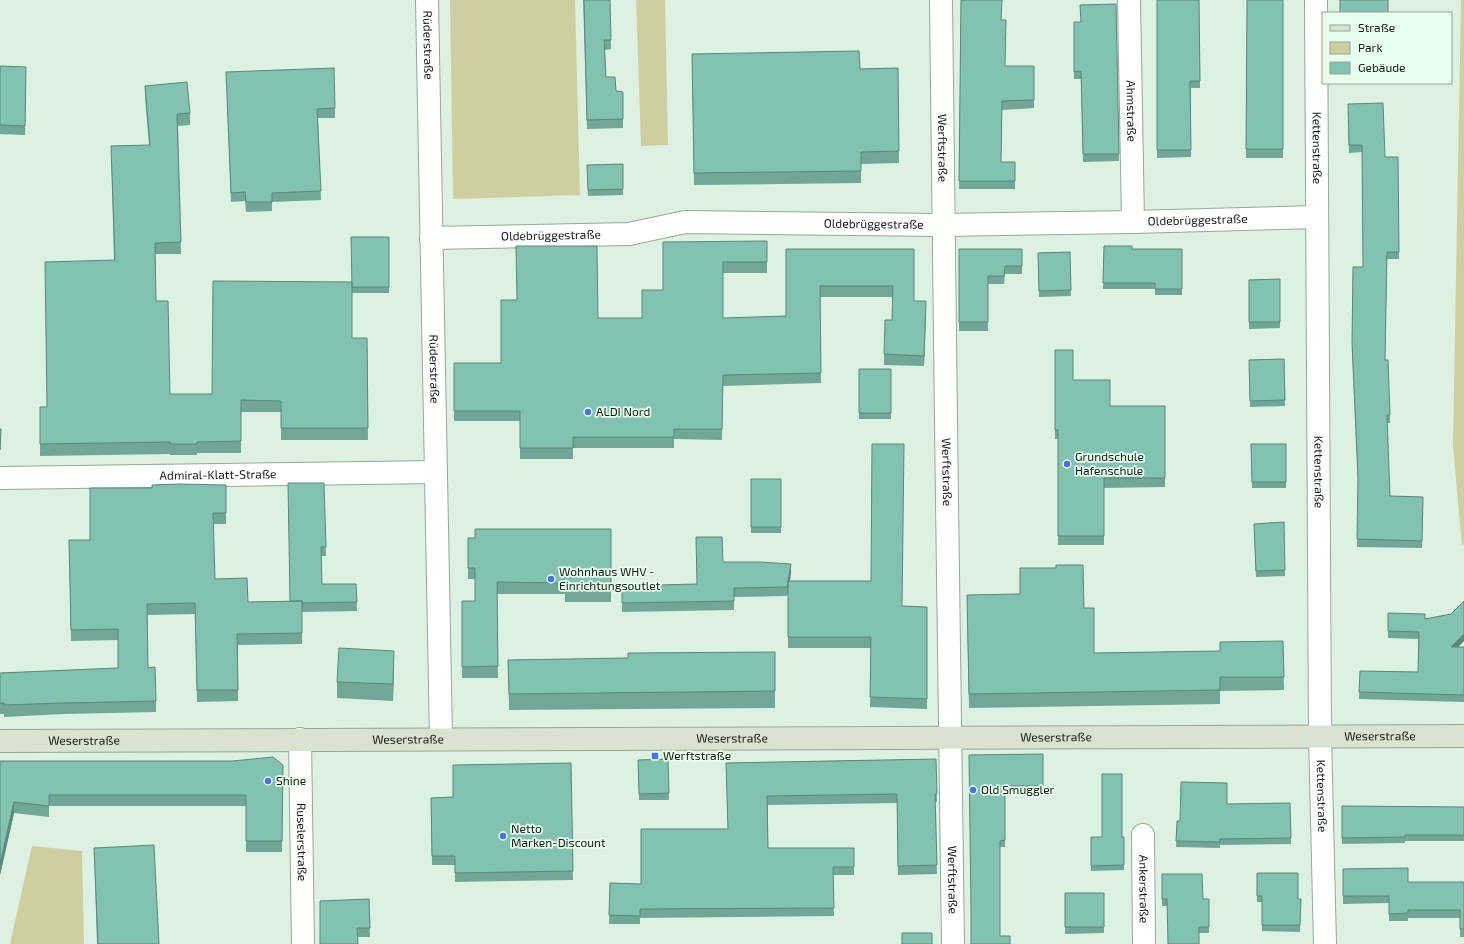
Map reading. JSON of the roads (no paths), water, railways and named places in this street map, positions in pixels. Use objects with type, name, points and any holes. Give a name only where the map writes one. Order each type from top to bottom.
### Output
[{"type":"street","name":"Rüderstraße","points":[[427,0],[441,739]]},
{"type":"street","name":"Werftstraße","points":[[941,0],[942,225],[953,944]]},
{"type":"street","name":"Ahmstraße","points":[[1129,0],[1133,222]]},
{"type":"street","name":"Kettenstraße","points":[[1316,0],[1320,736],[1325,944]]},
{"type":"street","name":"Oldebrüggestraße","points":[[432,238],[629,234],[685,222],[942,225],[1317,217]]},
{"type":"street","name":"Admiral-Klatt-Straße","points":[[0,478],[436,472]]},
{"type":"street","name":"Weserstraße","points":[[0,741],[1464,736]]},
{"type":"street","name":"Ruselerstraße","points":[[300,740],[303,944]]},
{"type":"street","name":"Ankerstraße","points":[[1143,835],[1144,944]]},
{"type":"place","name":"ALDI Nord","points":[[588,412]]},
{"type":"place","name":"Grundschule Hafenschule","points":[[1067,464]]},
{"type":"place","name":"Wohnhaus WHV - Einrichtungsoutlet","points":[[551,579]]},
{"type":"place","name":"Werftstraße","points":[[655,756]]},
{"type":"place","name":"Shine","points":[[268,781]]},
{"type":"place","name":"Old Smuggler","points":[[973,790]]},
{"type":"place","name":"Netto Marken-Discount","points":[[503,836]]}]
